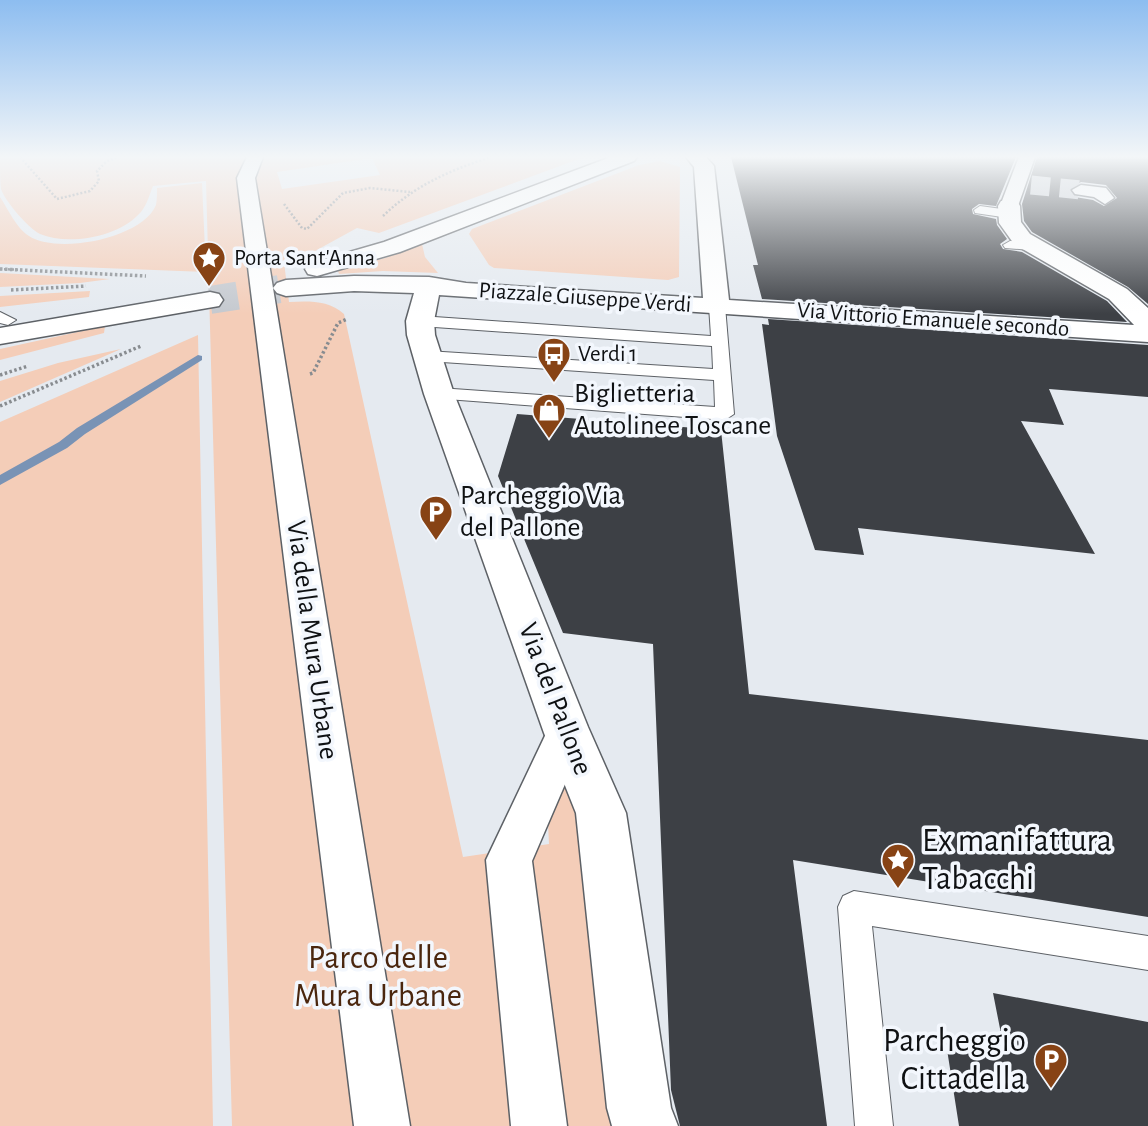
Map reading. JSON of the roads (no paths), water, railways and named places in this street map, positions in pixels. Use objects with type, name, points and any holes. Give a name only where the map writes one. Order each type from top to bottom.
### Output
[{"type":"street","name":"Via della Mura Urbane","points":[[250,210],[382,1126]]},
{"type":"street","name":"Piazzale Giuseppe Verdi","points":[[520,210],[441,249],[331,266],[286,282],[369,281],[717,306],[708,210]]},
{"type":"street","points":[[1015,210],[1013,229],[1021,245],[1118,294],[1148,323]]},
{"type":"street","name":"Piazzale Giuseppe Verdi","points":[[441,249],[466,290]]},
{"type":"street","points":[[427,351],[429,285]]},
{"type":"street","points":[[2,323],[210,294]]},
{"type":"street","name":"Via Vittorio Emanuele secondo","points":[[717,306],[1148,334]]},
{"type":"street","name":"Via del Pallone","points":[[427,351],[568,733],[601,813],[639,1108],[645,1126]]},
{"type":"street","points":[[538,1126],[509,860],[568,733]]},
{"type":"lane","points":[[427,351],[725,414],[717,306]]},
{"type":"lane","points":[[427,351],[719,342]]},
{"type":"lane","points":[[427,351],[721,375]]},
{"type":"lane","points":[[874,1126],[854,907],[1148,953]]},
{"type":"waterway","points":[[0,481],[63,445],[198,358]]},
{"type":"tunnel","points":[[210,300],[286,288]]},
{"type":"place","name":"Porta Sant'Anna","points":[[209,288]]},
{"type":"place","name":"Verdi 1","points":[[554,384]]},
{"type":"place","name":"Biglietteria Autolinee Toscane","points":[[549,440]]},
{"type":"place","name":"Parcheggio Via del Pallone","points":[[436,542]]},
{"type":"place","name":"Ex manifattura Tabacchi","points":[[898,890]]},
{"type":"place","name":"Parcheggio Cittadella","points":[[1051,1090]]},
{"type":"park label","name":"Parco delle Mura Urbane","points":[[378,977]]}]
